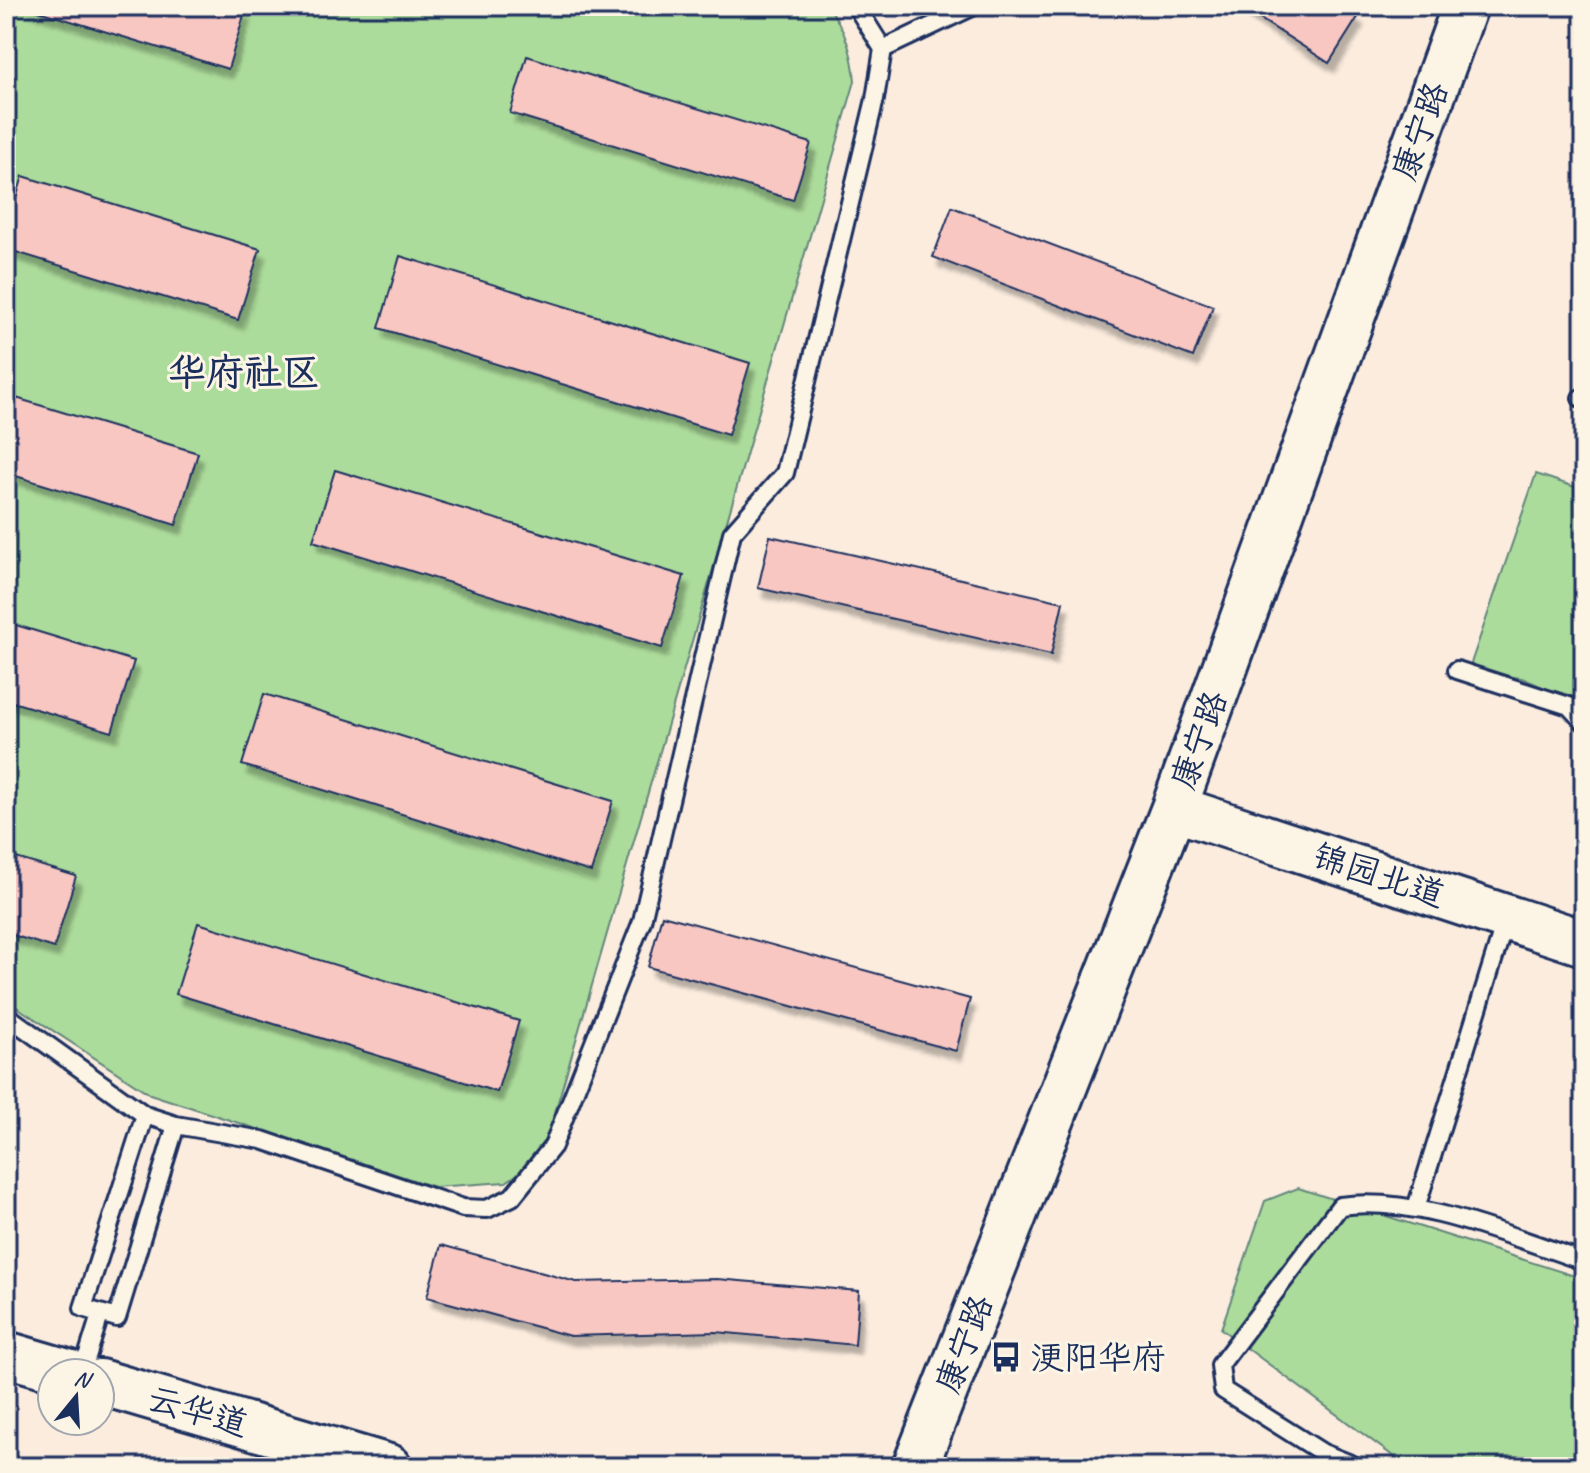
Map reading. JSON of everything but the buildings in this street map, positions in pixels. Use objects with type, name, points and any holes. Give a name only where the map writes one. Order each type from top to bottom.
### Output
[{"type":"main road","name":"康宁路","points":[[915,1467],[1174,808],[1465,6]]},
{"type":"main road","name":"锦园北道","points":[[1174,808],[1584,943]]},
{"type":"main road","points":[[6,1354],[36,1363]]},
{"type":"main road","name":"云华道","points":[[116,1387],[389,1467]]},
{"type":"lane","points":[[6,1015],[145,1115],[176,1125],[262,1140],[463,1208],[487,1209],[512,1197],[553,1146],[642,921],[732,533],[785,473],[875,99],[883,49],[856,6]]},
{"type":"lane","points":[[883,49],[974,6]]},
{"type":"lane","points":[[1457,670],[1569,706],[1584,722]]},
{"type":"lane","points":[[1416,1208],[1506,917]]},
{"type":"lane","points":[[145,1115],[83,1308],[100,1315],[117,1318],[176,1125]]},
{"type":"lane","points":[[1358,1467],[1323,1453],[1223,1390],[1220,1365],[1340,1206],[1365,1203],[1416,1208],[1584,1261]]},
{"type":"lane","points":[[87,1357],[100,1315]]},
{"type":"green space","points":[[6,6],[828,6],[843,32],[855,81],[542,1157],[506,1182],[434,1187],[150,1094],[6,1000]]},
{"type":"green space","points":[[1536,474],[1584,490],[1584,705],[1522,678],[1468,672]]},
{"type":"green space","points":[[1298,1188],[1584,1279],[1584,1467],[1424,1467],[1397,1459],[1221,1329],[1265,1201]]},
{"type":"place","name":"浭阳华府","points":[[1006,1357]]},
{"type":"district","name":"华府社区","points":[[244,372]]}]
